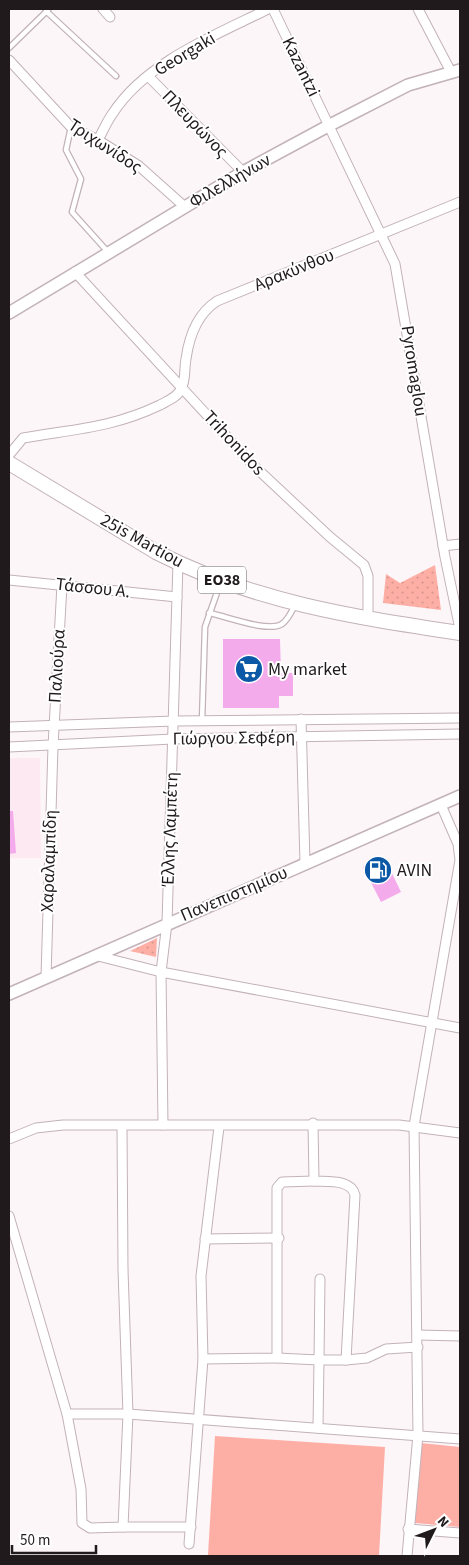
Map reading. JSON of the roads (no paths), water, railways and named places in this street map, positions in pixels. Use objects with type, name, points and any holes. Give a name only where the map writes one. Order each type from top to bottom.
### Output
[{"type":"main road","name":"25is Martiou","points":[[9,463],[120,531],[178,563],[221,580],[295,604],[368,619],[460,631]]},
{"type":"street","points":[[103,9],[110,17]]},
{"type":"street","name":"Georgaki","points":[[98,140],[116,108],[148,76],[176,56],[268,9]]},
{"type":"street","name":"Kazantzi","points":[[273,9],[330,125]]},
{"type":"street","points":[[418,9],[456,71]]},
{"type":"street","name":"Τριχωνίδος","points":[[9,60],[71,127],[98,140],[139,166],[185,207]]},
{"type":"street","name":"Φιλελλήνων","points":[[9,313],[243,172],[408,86],[456,71]]},
{"type":"street","name":"Πλευρώνος","points":[[148,76],[243,172]]},
{"type":"street","name":"Pyromaglou","points":[[330,125],[382,233],[398,274],[443,546],[460,631]]},
{"type":"street","name":"Αρακύνθου","points":[[182,386],[191,334],[210,306],[224,297],[262,284],[460,202]]},
{"type":"street","name":"Trihonidos","points":[[75,272],[288,499],[364,565],[368,576],[368,619]]},
{"type":"street","points":[[9,455],[24,438],[70,432],[122,421],[165,402],[179,393],[182,386]]},
{"type":"street","points":[[443,546],[460,544]]},
{"type":"street","name":"Έλλης Λαμπέτη","points":[[163,1125],[161,972],[166,923],[178,563]]},
{"type":"street","name":"Τάσσου Α.","points":[[9,580],[177,597]]},
{"type":"street","name":"Παλιούρα","points":[[53,746],[62,586]]},
{"type":"street","name":"Γιώργου Σεφέρη","points":[[9,727],[174,721],[460,718]]},
{"type":"street","points":[[301,719],[305,863]]},
{"type":"street","name":"Γιώργου Σεφέρη","points":[[9,747],[173,739],[460,734]]},
{"type":"street","name":"Χαραλαμπίδη","points":[[46,977],[53,746]]},
{"type":"street","name":"Πανεπιστημίου","points":[[9,994],[98,956],[166,923],[460,796]]},
{"type":"street","points":[[406,1556],[418,1435],[414,1126],[460,860],[458,844],[441,805]]},
{"type":"street","points":[[98,956],[161,972],[460,1028]]},
{"type":"street","points":[[313,1123],[314,1182]]},
{"type":"street","points":[[9,1139],[27,1130],[47,1126],[163,1125],[219,1127],[313,1123],[414,1126],[460,1134]]},
{"type":"street","points":[[122,1126],[123,1270],[128,1414],[123,1527]]},
{"type":"street","points":[[190,1544],[203,1359],[201,1276],[219,1127]]},
{"type":"street","points":[[277,1358],[278,1186],[284,1182],[314,1182],[345,1184],[352,1188],[355,1195],[346,1360]]},
{"type":"street","points":[[9,1216],[67,1414],[81,1489],[82,1523],[90,1528],[191,1527]]},
{"type":"street","points":[[205,1239],[278,1238]]},
{"type":"street","points":[[318,1428],[320,1279]]},
{"type":"street","points":[[418,1335],[460,1336]]},
{"type":"street","points":[[203,1359],[277,1358],[346,1360],[367,1358],[386,1349],[418,1347]]},
{"type":"street","points":[[67,1414],[128,1414],[460,1439]]},
{"type":"street","points":[[408,1529],[460,1533]]},
{"type":"lane","points":[[9,48],[47,10],[116,76]]},
{"type":"lane","points":[[71,127],[66,150],[81,179],[72,212],[108,252]]},
{"type":"lane","points":[[202,721],[205,627],[221,580]]},
{"type":"lane","points":[[210,613],[266,627],[276,626],[286,620],[295,604]]},
{"type":"place","name":"My market","points":[[249,669]]},
{"type":"place","name":"AVIN","points":[[378,870]]}]
